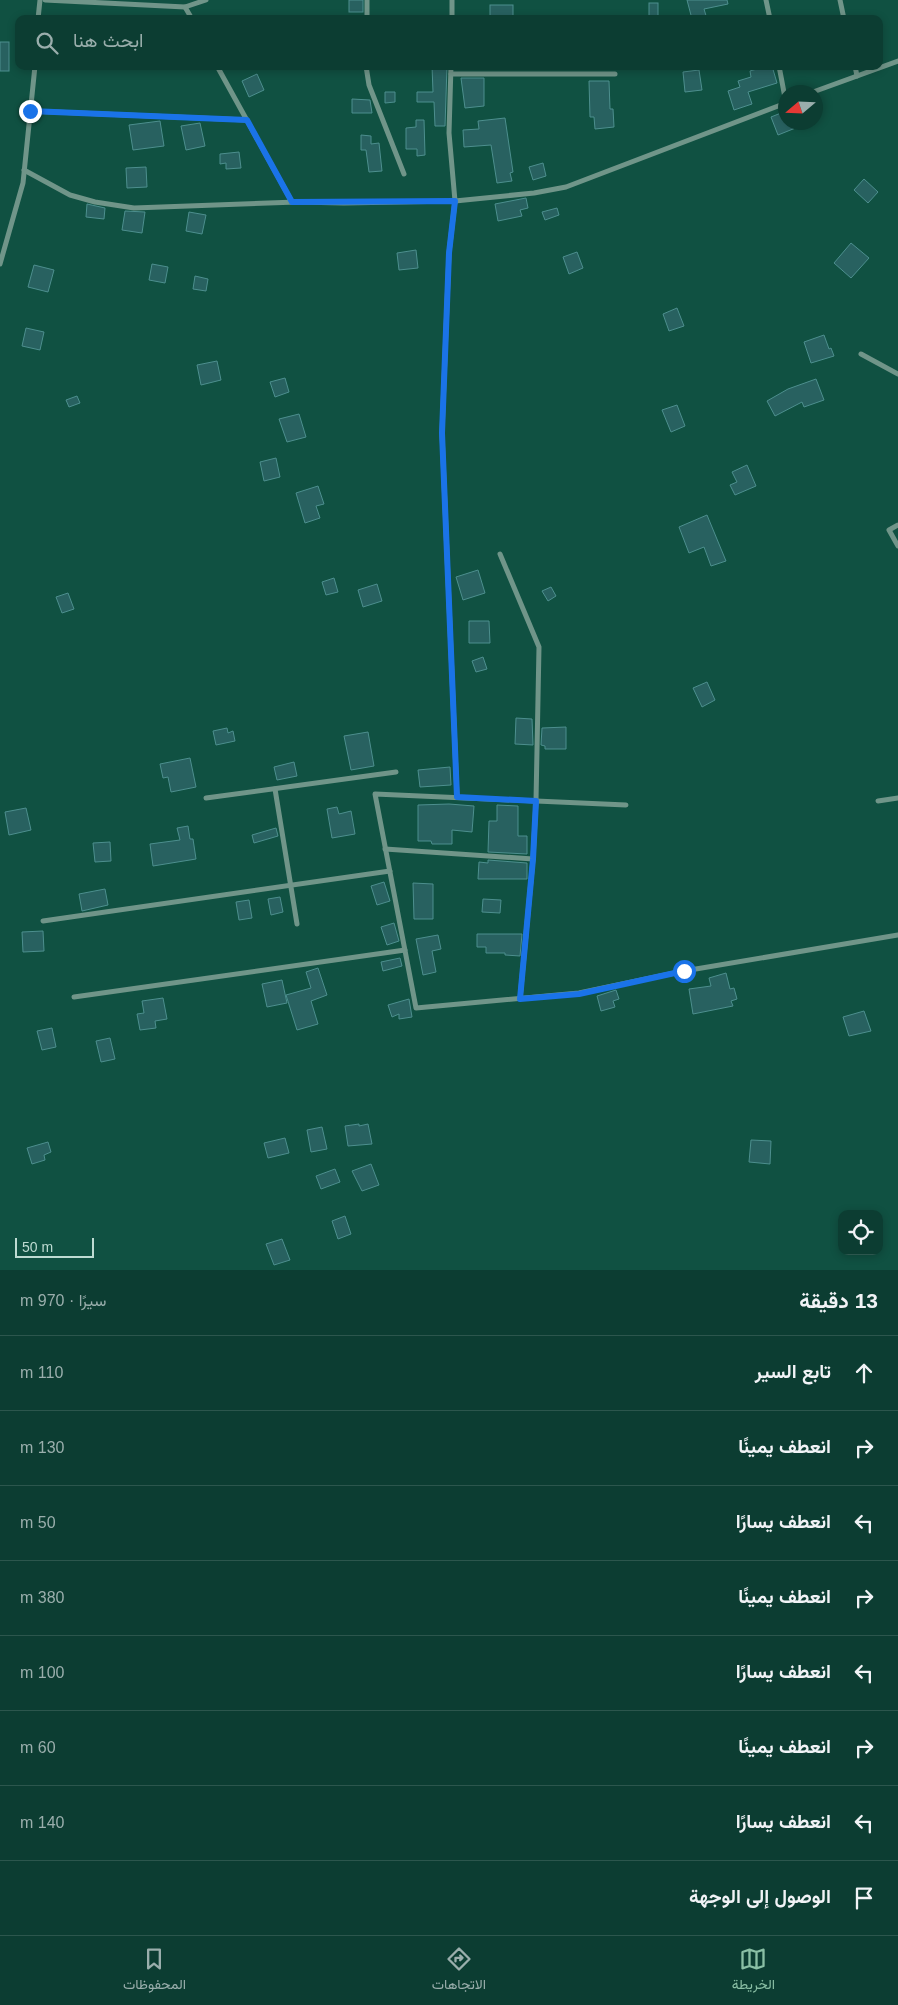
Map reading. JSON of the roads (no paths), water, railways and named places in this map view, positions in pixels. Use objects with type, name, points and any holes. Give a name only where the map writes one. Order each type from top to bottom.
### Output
[{"type":"street","points":[[38,15],[40,0]]},
{"type":"street","points":[[45,0],[185,7],[206,0]]},
{"type":"street","points":[[367,0],[367,15]]},
{"type":"street","points":[[452,0],[452,15]]},
{"type":"street","points":[[766,0],[769,15]]},
{"type":"street","points":[[840,0],[843,15]]},
{"type":"street","points":[[185,7],[190,15]]},
{"type":"street","points":[[883,67],[898,61]]},
{"type":"street","points":[[0,264],[20,192],[24,170],[35,70]]},
{"type":"street","points":[[220,70],[292,202]]},
{"type":"street","points":[[366,70],[368,85],[404,174]]},
{"type":"street","points":[[451,70],[450,133],[455,201],[449,253],[442,433],[457,797]]},
{"type":"street","points":[[780,70],[783,85]]},
{"type":"street","points":[[856,70],[858,76]]},
{"type":"street","points":[[823,88],[874,70]]},
{"type":"street","points":[[451,74],[615,74]]},
{"type":"street","points":[[24,170],[70,195],[95,202],[134,208],[292,202],[455,201],[534,193],[566,187],[778,106]]},
{"type":"street","points":[[30,111],[247,120]]},
{"type":"street","points":[[861,354],[898,374]]},
{"type":"street","points":[[898,525],[889,530],[898,546]]},
{"type":"street","points":[[500,554],[539,648],[533,859],[520,999]]},
{"type":"street","points":[[206,798],[396,772]]},
{"type":"street","points":[[275,789],[297,924]]},
{"type":"street","points":[[626,805],[375,794],[416,1008],[579,994],[684,971],[898,935]]},
{"type":"street","points":[[878,801],[898,798]]},
{"type":"street","points":[[385,849],[533,859]]},
{"type":"street","points":[[43,921],[390,871]]},
{"type":"street","points":[[74,997],[405,950]]}]
